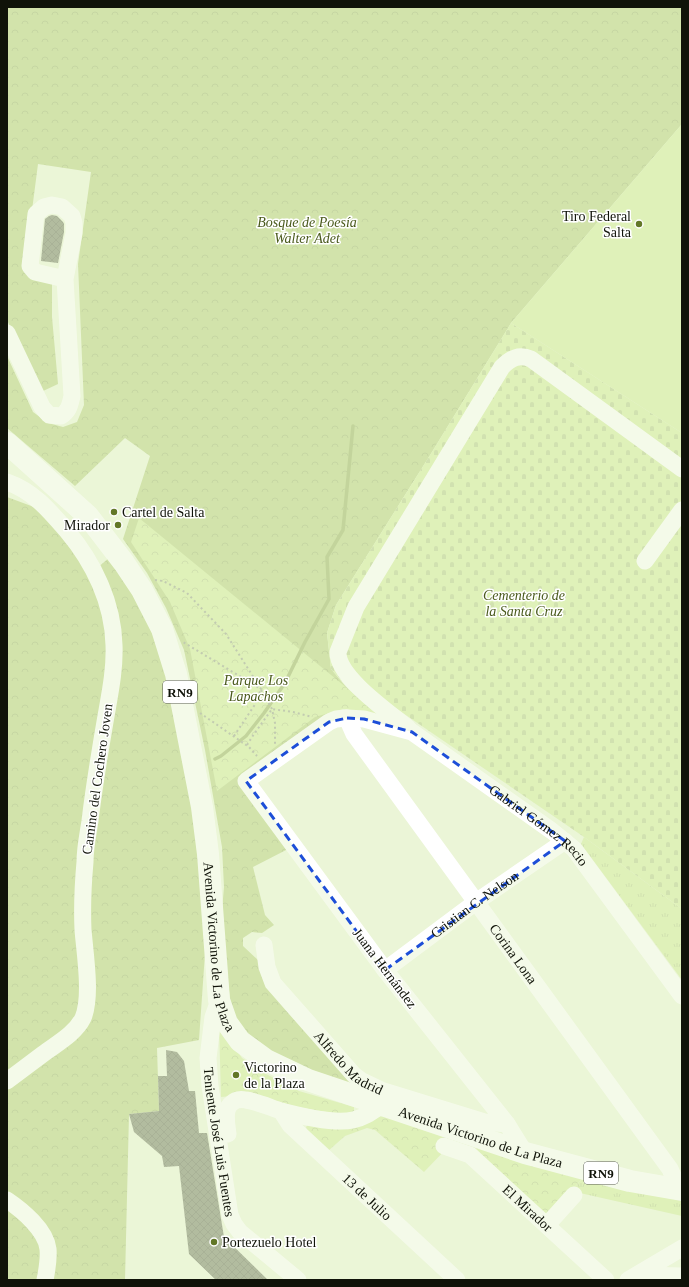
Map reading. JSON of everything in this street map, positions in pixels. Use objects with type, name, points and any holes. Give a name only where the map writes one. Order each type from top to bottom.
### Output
[{"type":"highway","name":"Avenida Victorino de La Plaza","points":[[7,443],[88,516],[135,579],[162,629],[176,674],[202,807],[208,854],[219,1000],[227,1022],[240,1041],[266,1060],[308,1080],[525,1153],[630,1181],[679,1190]]},
{"type":"street","points":[[7,333],[42,407],[49,415],[61,416],[66,413],[72,396],[64,279]]},
{"type":"street","points":[[412,732],[368,696],[350,679],[340,664],[338,652],[356,607],[502,367],[508,361],[524,356],[531,359],[682,469]]},
{"type":"street","name":"Camino del Cochero Joven","points":[[7,482],[25,490],[37,498],[76,541],[91,564],[103,591],[110,615],[114,644],[114,669],[94,789],[85,856],[83,914],[87,1003],[78,1026],[7,1081]]},
{"type":"street","points":[[645,561],[682,510]]},
{"type":"street","name":"Gabriel Gómez Recio","points":[[329,722],[336,719],[347,718],[364,719],[412,732],[552,830],[580,856],[682,996]]},
{"type":"street","name":"Corina Lona","points":[[347,718],[354,734],[670,1168],[679,1190]]},
{"type":"street","points":[[276,759],[329,722]]},
{"type":"street","name":"Juana Hernández","points":[[276,759],[246,781],[385,970],[507,1124],[525,1153]]},
{"type":"street","name":"Cristian C. Nelson","points":[[385,970],[476,902],[565,841]]},
{"type":"street","name":"Alfredo Madrid","points":[[264,945],[268,973],[273,983],[354,1075],[362,1081],[381,1090],[485,1122],[507,1124]]},
{"type":"street","name":"Teniente José Luis Fuentes","points":[[219,1000],[213,1017],[208,1058],[210,1086],[230,1214],[234,1224],[240,1232],[298,1280]]},
{"type":"street","points":[[228,1194],[229,1156],[226,1112],[230,1104],[236,1100],[244,1099],[281,1111],[328,1121],[342,1122],[363,1118],[382,1105]]},
{"type":"street","name":"13 de Julio","points":[[281,1111],[290,1125],[456,1280]]},
{"type":"street","name":"El Mirador","points":[[444,1146],[470,1155],[606,1280]]},
{"type":"street","points":[[547,1225],[574,1195]]},
{"type":"street","points":[[7,1200],[27,1216],[41,1231],[48,1247],[48,1265],[45,1280]]},
{"type":"street","points":[[633,1277],[682,1248]]},
{"type":"street","points":[[633,1277],[682,1276]]},
{"type":"path","points":[[135,579],[163,581],[187,594],[226,634],[272,709],[275,723],[276,759]]},
{"type":"path","points":[[162,629],[261,689]]},
{"type":"path","points":[[234,736],[254,706],[261,689]]},
{"type":"path","points":[[272,709],[293,712],[329,722]]},
{"type":"path","points":[[199,712],[247,745],[272,709]]},
{"type":"highlighted area","points":[[347,718],[364,719],[412,732],[565,841],[385,970],[246,781],[329,722]]},
{"type":"green space","name":"Bosque de Poesía Walter Adet","points":[[7,7],[682,7],[682,124],[511,323],[336,605],[327,633],[331,669],[352,694],[242,780],[290,848],[253,867],[265,915],[274,925],[262,933],[252,932],[243,938],[243,946],[259,961],[367,1092],[266,1054],[232,1016],[221,922],[224,887],[222,847],[205,750],[184,650],[166,608],[147,573],[123,539],[150,456],[125,438],[75,486],[7,428],[7,356],[33,412],[48,423],[63,427],[77,422],[84,405],[78,264],[91,172],[38,164],[24,272],[52,284],[52,317],[58,384],[41,392],[7,320]]},
{"type":"green space","name":"Tiro Federal Salta","points":[[682,124],[682,433],[511,323]]},
{"type":"green space","name":"Cementerio de la Santa Cruz","points":[[511,323],[682,433],[682,909],[584,837],[359,683],[342,681],[331,669],[327,633],[336,605]]},
{"type":"green space","points":[[7,497],[42,510],[96,569],[110,557],[132,592],[162,653],[189,771],[206,939],[199,1040],[157,1048],[159,1111],[129,1114],[125,1280],[7,1280]]},
{"type":"green space","name":"Parque Los Lapachos","points":[[139,518],[380,715],[343,709],[315,717],[217,791],[190,649],[170,602],[131,542]]},
{"type":"green space","points":[[584,837],[682,909],[682,980],[581,844]]},
{"type":"green space","points":[[219,1025],[242,1058],[264,1073],[299,1091],[354,1107],[354,1111],[350,1116],[232,1096],[221,1097]]},
{"type":"green space","points":[[384,1116],[582,1179],[545,1218],[449,1146],[424,1172],[375,1130],[367,1128],[345,1136],[328,1151],[308,1133],[306,1127],[310,1123]]},
{"type":"green space","points":[[582,1179],[682,1200],[682,1216],[571,1191]]},
{"type":"building","points":[[52,215],[57,216],[64,224],[64,232],[58,263],[41,261],[45,219]]},
{"type":"building","points":[[166,1050],[177,1052],[184,1061],[189,1091],[195,1091],[199,1133],[207,1133],[224,1237],[268,1280],[216,1280],[189,1254],[179,1166],[164,1167],[162,1156],[134,1132],[129,1114],[159,1111],[158,1076],[167,1076]]},
{"type":"waterway","points":[[215,759],[246,736],[264,713],[285,683],[305,642],[329,599],[327,557],[343,530],[353,426]]},
{"type":"place","name":"Tiro Federal Salta","points":[[639,224]]},
{"type":"place","name":"Cartel de Salta","points":[[114,512]]},
{"type":"place","name":"Mirador","points":[[118,525]]},
{"type":"place","name":"Victorino de la Plaza","points":[[236,1075]]},
{"type":"place","name":"Portezuelo Hotel","points":[[214,1242]]}]
